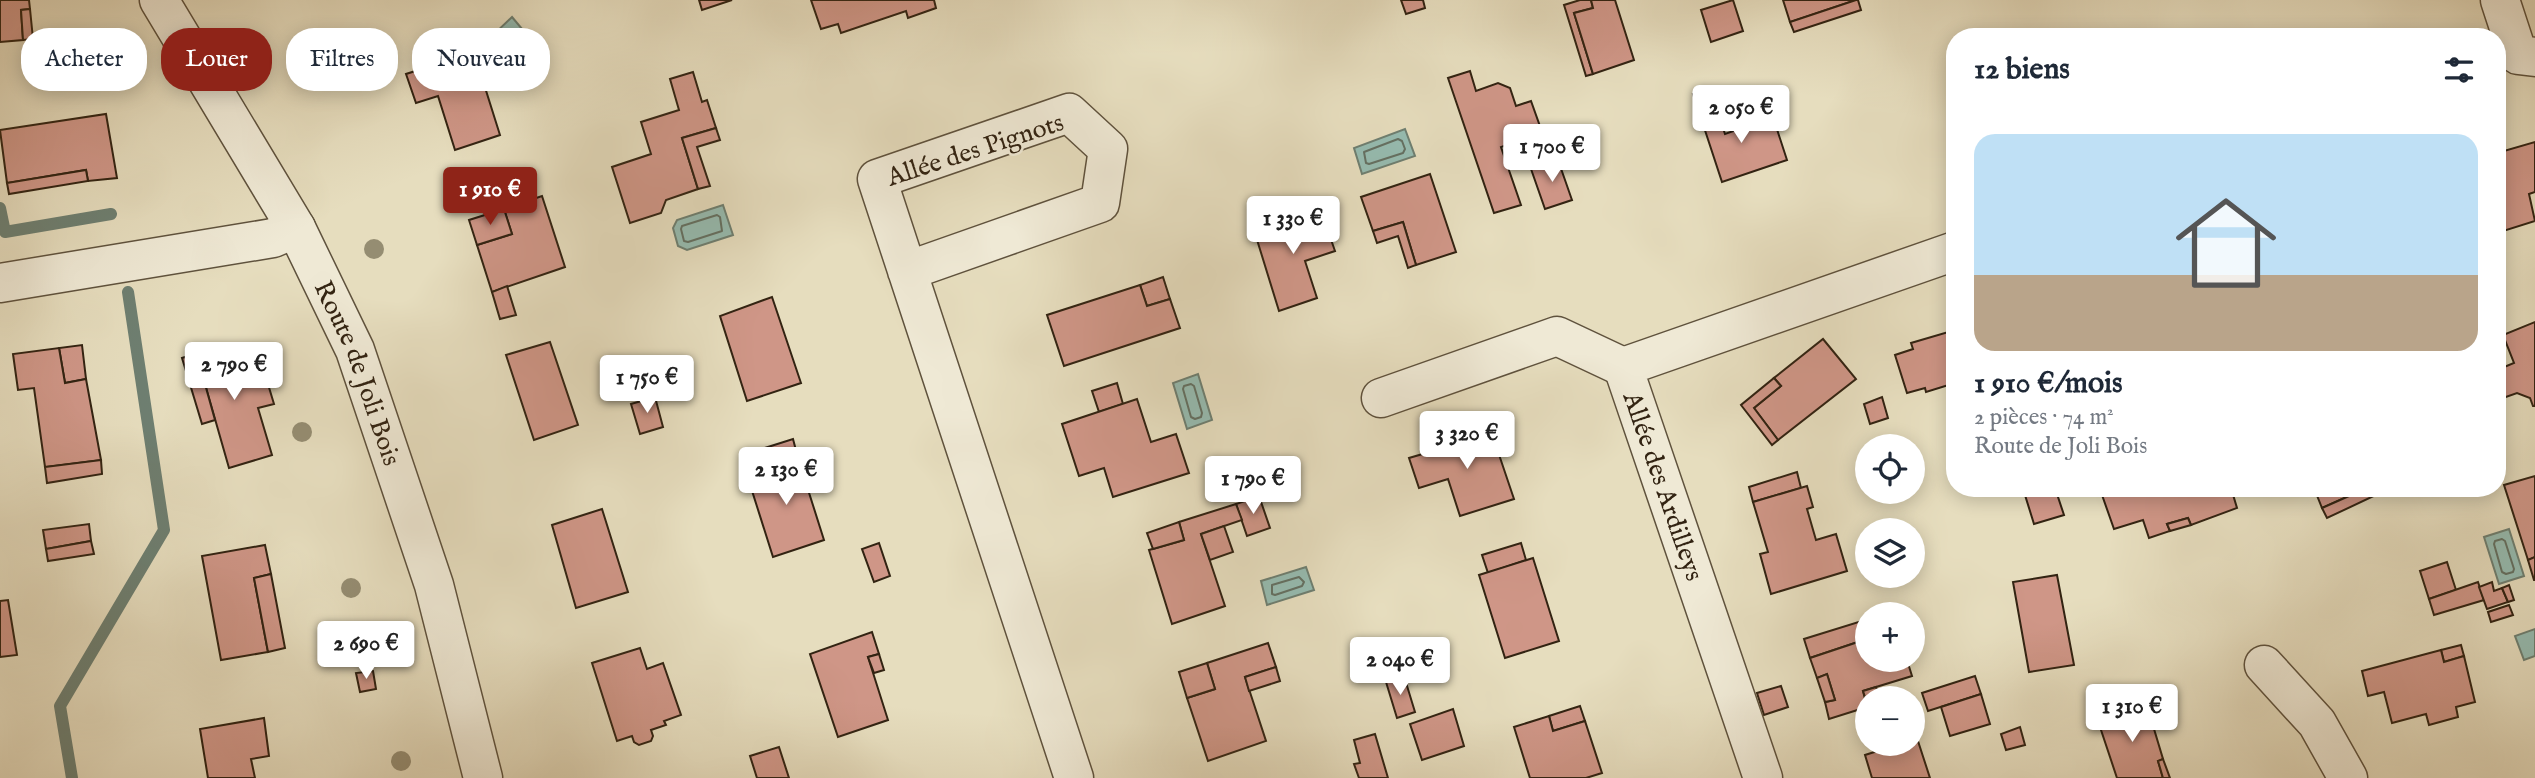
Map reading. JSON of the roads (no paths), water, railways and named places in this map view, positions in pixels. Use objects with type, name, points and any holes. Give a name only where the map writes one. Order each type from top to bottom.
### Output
[{"type":"street","name":"Route de Joli Bois","points":[[159,0],[296,228],[355,350],[434,585],[483,778]]},
{"type":"street","points":[[2500,0],[2521,56]]},
{"type":"street","name":"Allée des Pignots","points":[[907,271],[1100,203],[1108,149],[1069,113],[877,179],[907,271],[1074,778]]},
{"type":"street","points":[[0,283],[273,238],[296,228]]},
{"type":"street","name":"Allée des Ardilleys","points":[[1763,778],[1623,367],[1946,254]]},
{"type":"street","points":[[1381,398],[1557,336],[1623,367]]},
{"type":"street","points":[[2264,665],[2317,723],[2348,778]]},
{"type":"water","points":[[512,17],[521,28],[500,28]]},
{"type":"water","points":[[1405,129],[1415,156],[1362,174],[1354,148]]},
{"type":"water","points":[[723,205],[733,235],[687,250],[678,246],[673,228],[677,220]]},
{"type":"water","points":[[1198,374],[1212,420],[1187,429],[1173,383]]},
{"type":"water","points":[[2509,529],[2524,576],[2499,584],[2484,537]]},
{"type":"water","points":[[1306,567],[1314,590],[1267,605],[1261,581]]},
{"type":"water","points":[[2535,629],[2535,656],[2524,660],[2515,636]]},
{"type":"waterway","points":[[0,208],[5,232],[111,214]]},
{"type":"waterway","points":[[72,778],[60,706],[164,530],[128,292]]}]
